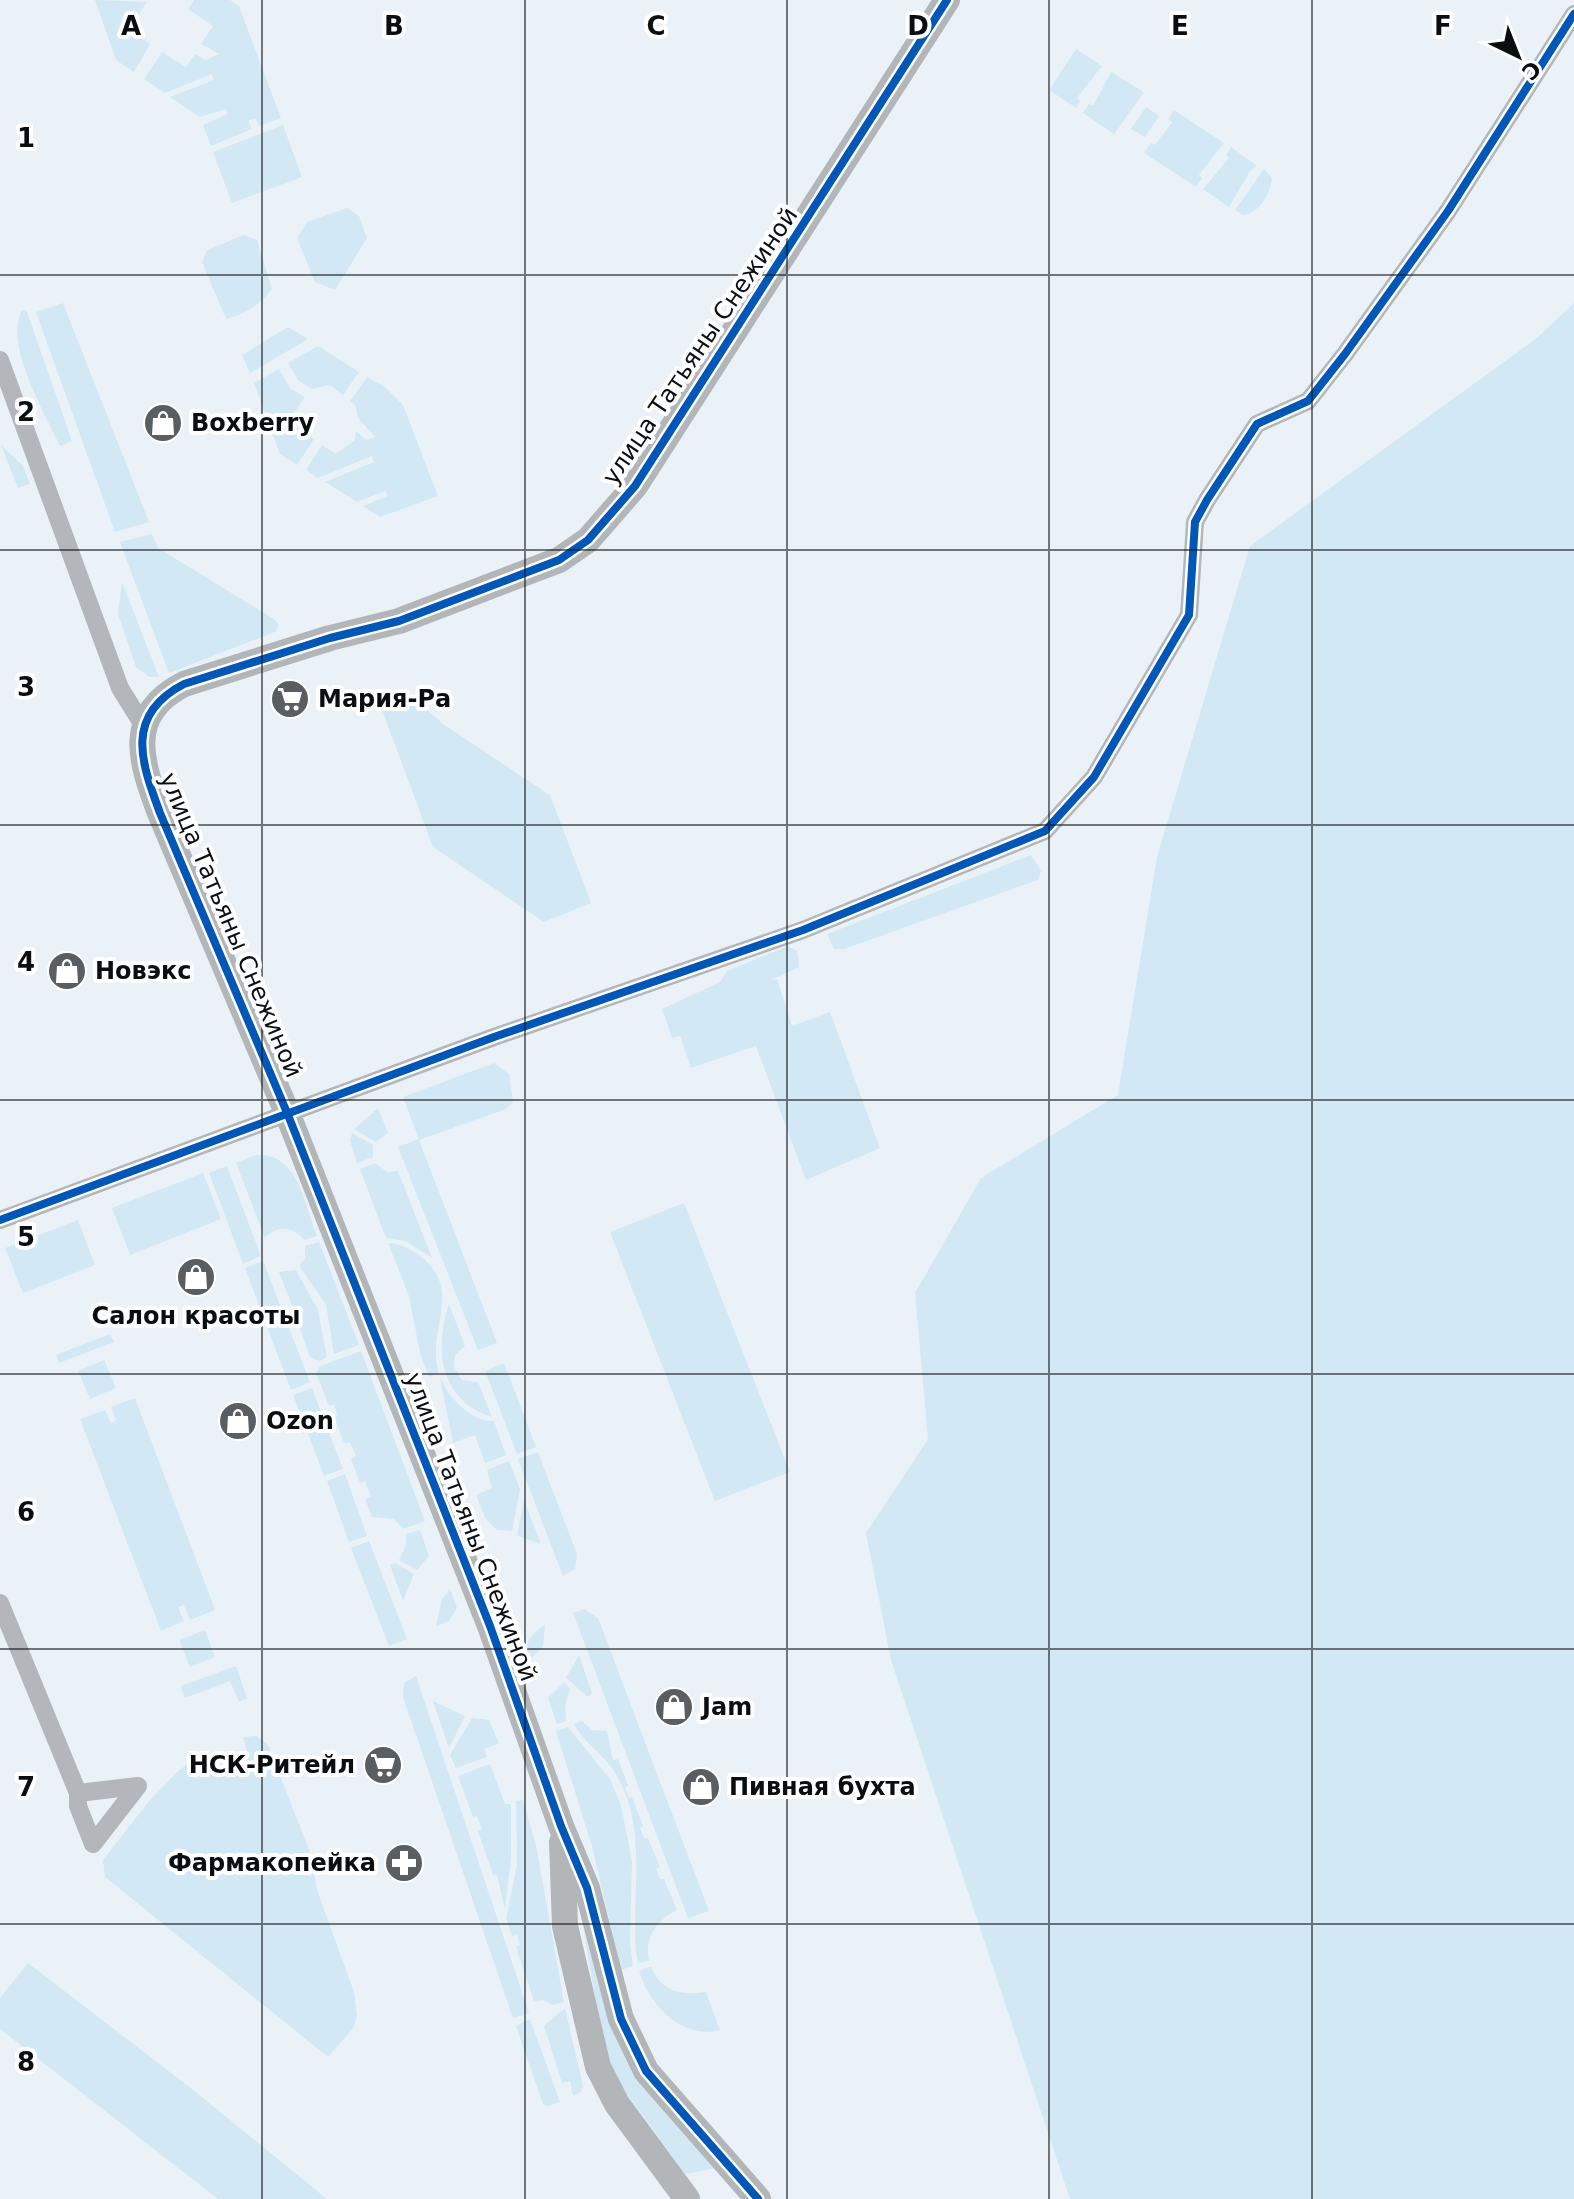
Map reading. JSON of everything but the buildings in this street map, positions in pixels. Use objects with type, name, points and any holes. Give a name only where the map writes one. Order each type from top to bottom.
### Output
[{"type":"street","name":"улица Татьяны Снежиной","points":[[758,2199],[646,2071],[621,2019],[597,1916],[561,1826],[490,1626],[288,1115],[145,773],[143,725],[163,697],[184,684],[330,638],[399,621],[559,560],[588,540],[635,486],[947,0]]},
{"type":"street","points":[[0,1220],[86,1185],[288,1115],[494,1037],[803,930],[1045,831],[1094,777],[1189,615],[1195,522],[1207,500],[1257,424],[1308,401],[1345,354],[1448,211],[1574,14]]},
{"type":"street","points":[[0,360],[120,688],[143,725]]},
{"type":"street","points":[[0,1603],[78,1793]]},
{"type":"street","name":"улица Татьяны Снежиной","points":[[561,1826],[565,1926],[598,2067],[617,2104],[682,2194]]},
{"type":"shaded area","points":[[95,0],[147,2],[129,29],[150,44],[134,72],[116,60]]},
{"type":"shaded area","points":[[194,0],[230,0],[239,6],[281,118],[259,126],[255,118],[248,121],[252,129],[211,146],[203,125],[228,114],[226,109],[200,117],[170,97],[214,80],[212,74],[165,93],[144,79],[162,52],[186,67],[195,54],[206,60],[219,54],[201,44],[213,26],[188,9]]},
{"type":"shaded area","points":[[1076,49],[1102,66],[1077,98],[1080,101],[1076,108],[1049,90]]},
{"type":"shaded area","points":[[1111,72],[1144,92],[1114,134],[1083,113],[1089,104],[1093,106]]},
{"type":"shaded area","points":[[1146,107],[1159,116],[1145,137],[1131,129]]},
{"type":"shaded area","points":[[1174,110],[1224,143],[1199,175],[1202,178],[1196,187],[1144,153],[1151,143],[1155,145],[1172,122],[1168,119]]},
{"type":"shaded area","points":[[283,125],[302,177],[232,203],[213,152]]},
{"type":"shaded area","points":[[1231,147],[1257,166],[1250,171],[1229,207],[1203,189],[1229,158],[1226,155]]},
{"type":"shaded area","points":[[1264,169],[1272,178],[1269,190],[1259,207],[1243,215],[1235,210]]},
{"type":"shaded area","points":[[347,208],[359,216],[367,238],[335,290],[315,282],[297,238],[307,222]]},
{"type":"shaded area","points":[[244,235],[257,240],[272,289],[252,308],[226,319],[202,262],[207,250]]},
{"type":"shaded area","points":[[63,303],[149,522],[115,532],[36,312]]},
{"type":"shaded area","points":[[1574,303],[1574,2199],[1070,2199],[891,1660],[866,1533],[928,1439],[915,1293],[981,1178],[1118,1095],[1157,857],[1250,546],[1537,338]]},
{"type":"shaded area","points":[[22,310],[27,312],[72,441],[60,446],[22,359],[18,324]]},
{"type":"shaded area","points":[[288,327],[308,339],[250,373],[242,355]]},
{"type":"shaded area","points":[[318,346],[359,372],[343,395],[330,385],[312,389],[298,380],[288,363]]},
{"type":"shaded area","points":[[279,369],[291,389],[305,397],[294,413],[301,432],[314,439],[297,465],[280,454],[254,383]]},
{"type":"shaded area","points":[[367,377],[386,388],[403,405],[438,496],[380,517],[363,506],[388,496],[386,491],[357,502],[325,482],[374,462],[372,456],[318,478],[306,470],[322,445],[336,454],[355,440],[356,431],[366,440],[375,437],[358,418],[355,405],[350,401]]},
{"type":"shaded area","points":[[1,445],[23,466],[30,484],[18,488]]},
{"type":"shaded area","points":[[152,534],[158,548],[274,619],[278,624],[277,631],[169,673],[120,542]]},
{"type":"shaded area","points":[[122,582],[159,677],[149,677],[136,667],[118,614]]},
{"type":"shaded area","points":[[413,697],[443,724],[550,795],[591,903],[544,922],[433,847],[381,707]]},
{"type":"shaded area","points":[[1031,855],[1041,871],[1038,880],[844,949],[834,949],[827,934]]},
{"type":"shaded area","points":[[788,946],[797,951],[799,967],[769,981],[777,979],[792,1026],[830,1012],[880,1148],[806,1180],[756,1046],[691,1068],[680,1036],[672,1038],[662,1009],[720,982],[727,971]]},
{"type":"shaded area","points":[[494,1063],[509,1074],[513,1102],[506,1109],[419,1140],[497,1343],[478,1350],[398,1147],[419,1139],[403,1097]]},
{"type":"shaded area","points":[[378,1108],[388,1133],[376,1142],[354,1129]]},
{"type":"shaded area","points":[[352,1133],[373,1145],[373,1157],[357,1163],[350,1141]]},
{"type":"shaded area","points":[[255,1155],[269,1156],[290,1171],[303,1195],[317,1236],[304,1240],[295,1232],[280,1229],[265,1238],[236,1163]]},
{"type":"shaded area","points":[[375,1163],[387,1172],[398,1171],[432,1258],[406,1241],[386,1238],[360,1169]]},
{"type":"shaded area","points":[[227,1166],[261,1256],[243,1264],[209,1173]]},
{"type":"shaded area","points":[[203,1173],[221,1219],[130,1255],[112,1208]]},
{"type":"shaded area","points":[[684,1203],[790,1472],[715,1501],[610,1232]]},
{"type":"shaded area","points":[[78,1220],[95,1265],[23,1293],[5,1248]]},
{"type":"shaded area","points":[[319,1242],[359,1345],[334,1354],[326,1304],[299,1266],[305,1258],[305,1246]]},
{"type":"shaded area","points":[[388,1243],[397,1244],[423,1258],[441,1285],[441,1313],[436,1342],[439,1373],[429,1377],[420,1353],[409,1296]]},
{"type":"shaded area","points":[[263,1261],[310,1382],[291,1390],[245,1268]]},
{"type":"shaded area","points":[[296,1270],[318,1310],[327,1357],[319,1361],[310,1357],[299,1325],[303,1323],[298,1310],[294,1311],[279,1272]]},
{"type":"shaded area","points":[[449,1304],[465,1346],[455,1355],[454,1367],[462,1380],[478,1382],[492,1417],[474,1409],[461,1398],[451,1386],[445,1371],[442,1338]]},
{"type":"shaded area","points":[[110,1334],[114,1342],[59,1363],[56,1355]]},
{"type":"shaded area","points":[[361,1351],[425,1521],[403,1529],[394,1519],[372,1517],[365,1499],[371,1496],[365,1481],[360,1483],[351,1459],[356,1456],[350,1442],[344,1443],[334,1416],[338,1415],[334,1405],[329,1406],[316,1373],[320,1366]]},
{"type":"shaded area","points":[[104,1360],[116,1388],[90,1399],[78,1371]]},
{"type":"shaded area","points":[[504,1363],[536,1447],[517,1454],[485,1371]]},
{"type":"shaded area","points":[[440,1378],[461,1407],[477,1417],[494,1421],[506,1455],[485,1463],[475,1435],[453,1443]]},
{"type":"shaded area","points":[[312,1388],[343,1469],[324,1476],[293,1395]]},
{"type":"shaded area","points":[[135,1398],[215,1610],[190,1620],[184,1605],[178,1607],[184,1621],[161,1631],[80,1419],[105,1410],[111,1423],[116,1420],[111,1407]]},
{"type":"shaded area","points":[[538,1452],[577,1554],[575,1569],[563,1576],[518,1459]]},
{"type":"shaded area","points":[[509,1461],[520,1489],[512,1531],[497,1530],[485,1518],[476,1495],[492,1488],[487,1470]]},
{"type":"shaded area","points":[[345,1474],[367,1536],[349,1542],[327,1481]]},
{"type":"shaded area","points":[[524,1500],[541,1544],[517,1535]]},
{"type":"shaded area","points":[[420,1530],[429,1556],[417,1570],[399,1560],[406,1545],[406,1534]]},
{"type":"shaded area","points":[[369,1541],[407,1639],[389,1646],[351,1548]]},
{"type":"shaded area","points":[[395,1563],[414,1574],[403,1601],[390,1565]]},
{"type":"shaded area","points":[[450,1589],[457,1608],[449,1621],[436,1626],[442,1599]]},
{"type":"shaded area","points":[[584,1609],[598,1618],[709,1911],[688,1918],[573,1613]]},
{"type":"shaded area","points":[[545,1625],[543,1646],[528,1661],[526,1649],[529,1640]]},
{"type":"shaded area","points":[[205,1630],[215,1657],[190,1667],[179,1640]]},
{"type":"shaded area","points":[[579,1655],[592,1693],[588,1697],[566,1678]]},
{"type":"shaded area","points":[[236,1666],[247,1698],[239,1702],[230,1681],[185,1698],[181,1686]]},
{"type":"shaded area","points":[[416,1676],[529,2013],[513,2018],[403,1697],[404,1683]]},
{"type":"shaded area","points":[[564,1682],[570,1689],[565,1705],[566,1721],[557,1724],[548,1698]]},
{"type":"shaded area","points":[[433,1701],[465,1716],[449,1748]]},
{"type":"shaded area","points":[[472,1718],[489,1720],[499,1743],[484,1749],[487,1757],[456,1768],[450,1755]]},
{"type":"shaded area","points":[[582,1721],[592,1730],[607,1731],[613,1760],[618,1759],[628,1786],[625,1788],[629,1798],[632,1797],[643,1826],[640,1828],[644,1838],[648,1838],[660,1867],[656,1869],[660,1879],[664,1879],[677,1910],[658,1924],[650,1937],[649,1961],[638,1963],[636,1952],[636,1860],[632,1814],[614,1771],[574,1724]]},
{"type":"shaded area","points":[[568,1727],[610,1779],[621,1805],[632,1862],[630,1944],[633,1966],[621,1970],[592,1846],[556,1731]]},
{"type":"shaded area","points":[[257,1736],[268,1745],[310,1852],[317,1890],[354,1992],[357,2015],[354,2027],[328,2057],[105,1877],[103,1860],[149,1801],[177,1772],[203,1752],[212,1768],[248,1755],[243,1737]]},
{"type":"shaded area","points":[[490,1764],[505,1804],[511,1804],[511,1859],[505,1909],[497,1875],[493,1875],[478,1831],[482,1829],[477,1816],[473,1817],[458,1776]]},
{"type":"shaded area","points":[[523,1800],[536,1845],[564,2002],[553,2005],[543,2000],[534,2001],[516,1947],[520,1945],[517,1935],[512,1936],[506,1918],[517,1865],[516,1801]]},
{"type":"shaded area","points":[[580,1906],[613,2033],[633,2076],[722,2167],[685,2174],[612,2073],[602,2043]]},
{"type":"shaded area","points":[[28,1963],[192,2089],[327,2199],[218,2199],[0,2029],[0,1998]]},
{"type":"shaded area","points":[[651,1966],[666,1987],[689,1993],[706,1992],[720,2030],[692,2030],[669,2017],[650,1996],[639,1971]]},
{"type":"shaded area","points":[[565,2008],[583,2086],[581,2092],[573,2096],[570,2081],[562,2083],[544,2026]]},
{"type":"shaded area","points":[[530,2019],[560,2102],[548,2106],[543,2104],[516,2026]]},
{"type":"cycle path","points":[[758,2199],[646,2071],[621,2019],[587,1888],[561,1826],[490,1626],[288,1115],[160,813],[147,776],[142,741],[152,710],[165,696],[184,684],[330,638],[399,621],[559,560],[588,540],[635,486],[947,0]]},
{"type":"cycle path","points":[[0,1220],[494,1037],[803,930],[1045,831],[1094,777],[1189,615],[1195,522],[1207,500],[1257,424],[1308,401],[1345,354],[1448,211],[1574,14]]},
{"type":"place","name":"Boxberry","points":[[163,423]]},
{"type":"place","name":"Мария-Ра","points":[[290,699]]},
{"type":"place","name":"Новэкс","points":[[67,971]]},
{"type":"place","name":"Салон красоты","points":[[196,1277]]},
{"type":"place","name":"Ozon","points":[[238,1421]]},
{"type":"place","name":"Jam","points":[[674,1707]]},
{"type":"place","name":"НСК-Ритейл","points":[[383,1765]]},
{"type":"place","name":"Пивная бухта","points":[[701,1787]]},
{"type":"place","name":"Фармакопейка","points":[[404,1863]]}]
